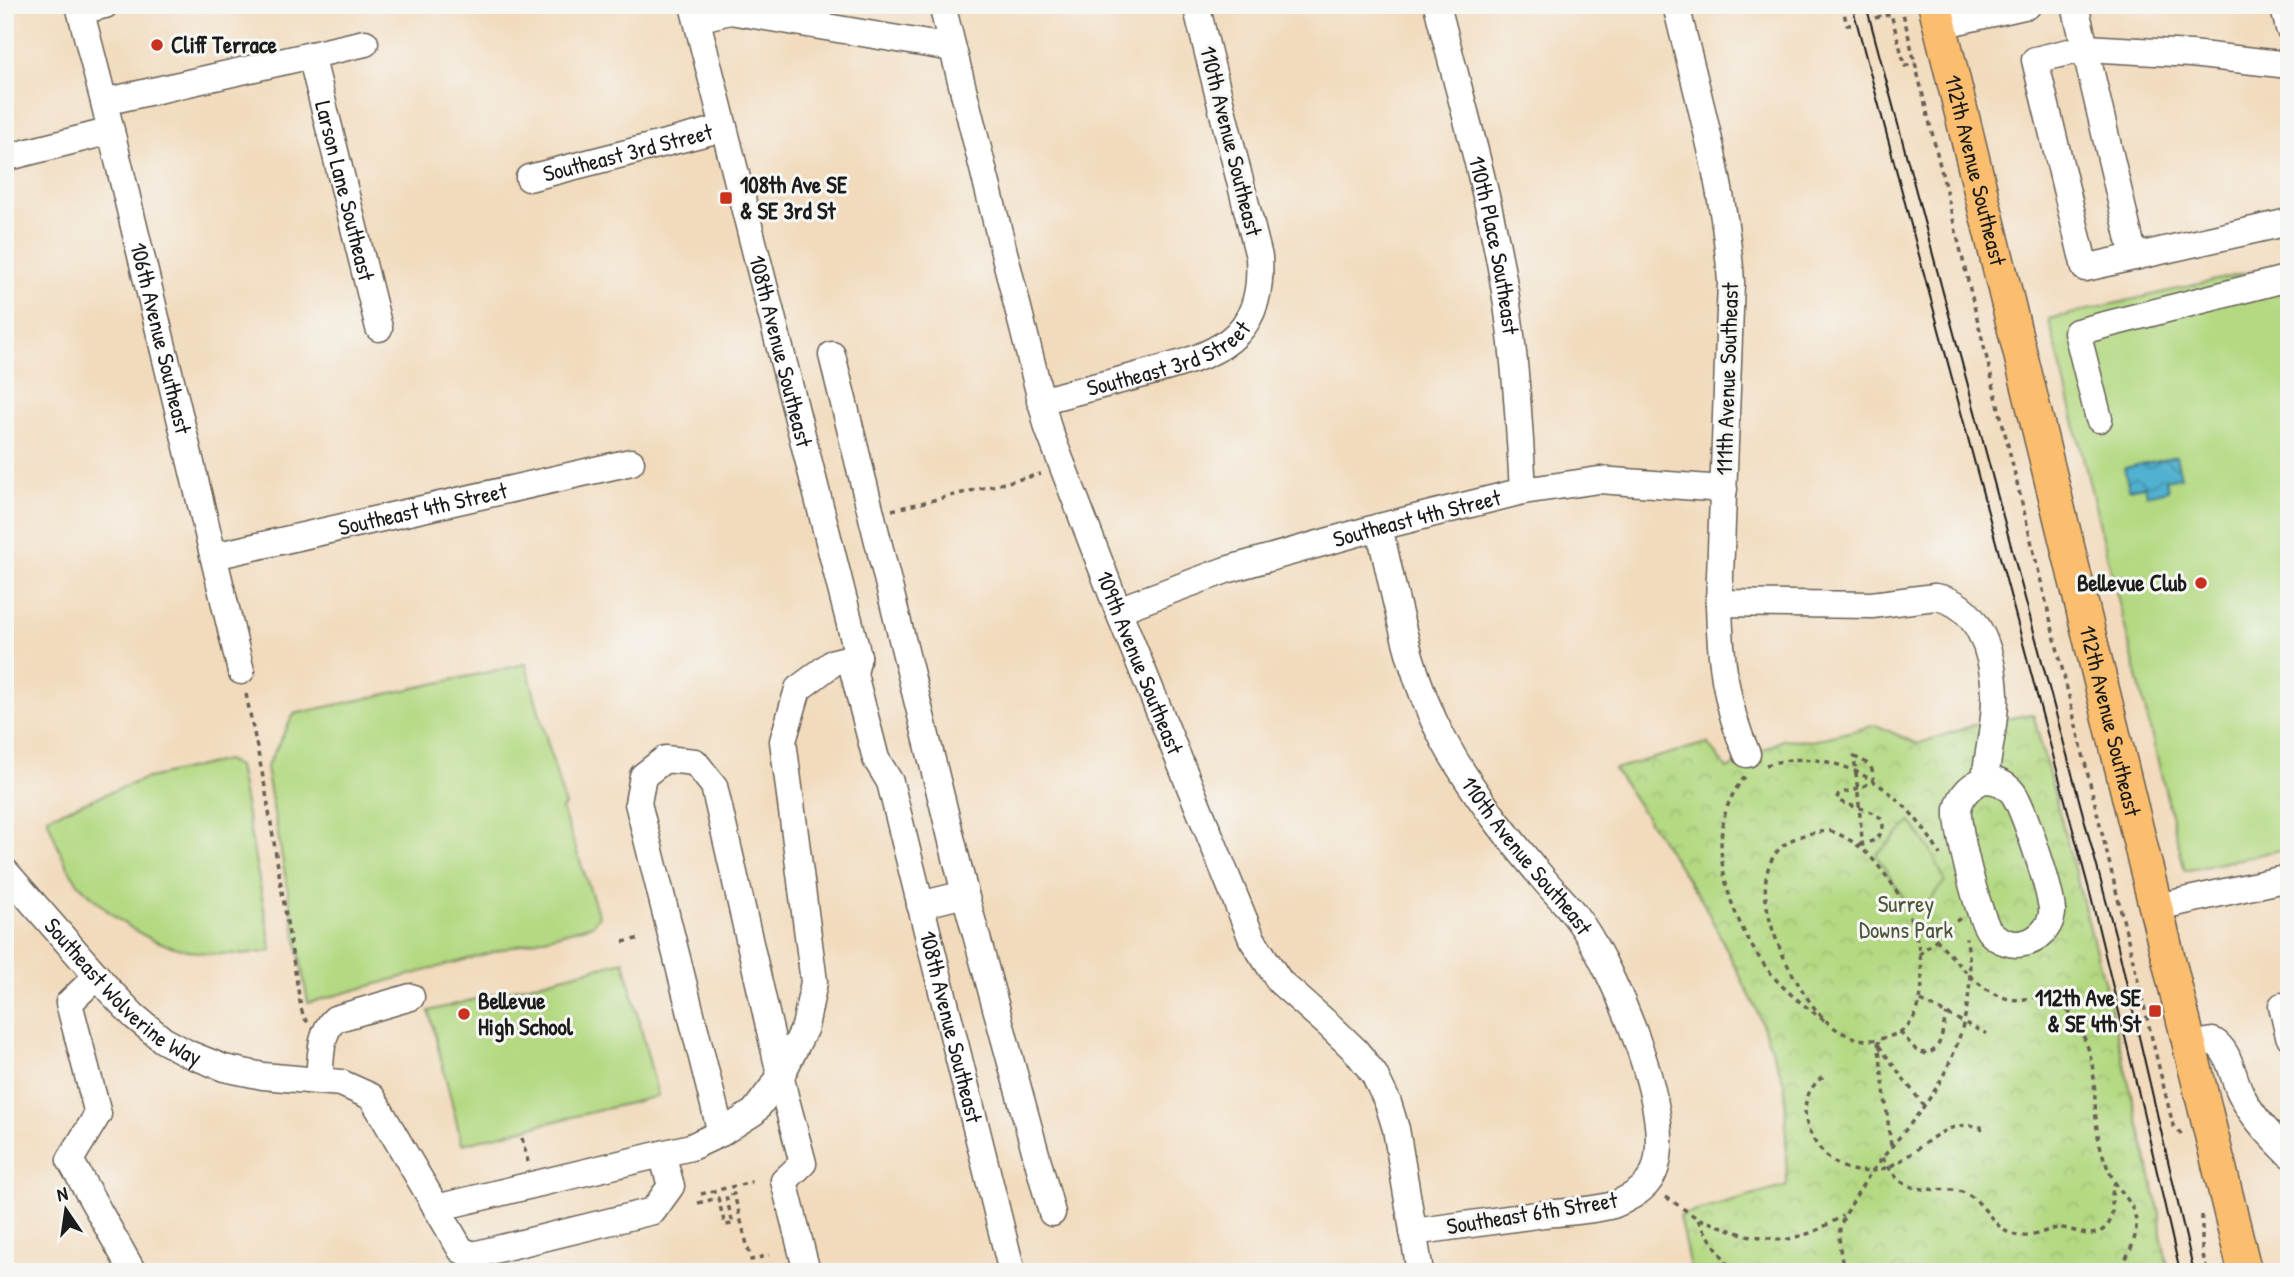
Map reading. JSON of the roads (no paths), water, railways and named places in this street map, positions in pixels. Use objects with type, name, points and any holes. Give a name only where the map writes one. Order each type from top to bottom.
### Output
[{"type":"main road","name":"112th Avenue Southeast","points":[[1938,15],[2245,1272]]},
{"type":"street","name":"109th Avenue Southeast","points":[[942,5],[1040,401],[1064,469],[1118,610],[1252,939],[1280,982],[1356,1051],[1374,1074],[1388,1103],[1396,1129],[1420,1272]]},
{"type":"street","name":"110th Avenue Southeast","points":[[1196,5],[1255,238],[1261,278]]},
{"type":"street","name":"110th Place Southeast","points":[[1437,5],[1494,233],[1503,281],[1515,376],[1523,491]]},
{"type":"street","name":"111th Avenue Southeast","points":[[1676,5],[1719,180],[1729,248],[1731,282],[1719,603],[1724,680],[1730,708],[1751,765]]},
{"type":"street","points":[[1938,15],[2028,5]]},
{"type":"street","points":[[2075,5],[2134,257]]},
{"type":"street","points":[[2283,5],[2289,28]]},
{"type":"street","name":"106th Avenue Southeast","points":[[88,7],[104,102],[241,671]]},
{"type":"street","points":[[695,12],[730,11],[952,48]]},
{"type":"street","name":"108th Avenue Southeast","points":[[695,12],[858,656],[854,674],[876,759],[890,782],[1012,1272]]},
{"type":"street","points":[[104,102],[365,43]]},
{"type":"street","points":[[2289,65],[2191,54],[2086,48],[2035,60],[2085,268],[2289,222]]},
{"type":"street","name":"Larson Lane Southeast","points":[[311,55],[379,328]]},
{"type":"street","name":"Southeast 3rd Street","points":[[529,178],[724,128]]},
{"type":"street","points":[[5,158],[111,131]]},
{"type":"street","name":"Southeast 3rd Street","points":[[1040,401],[1200,359],[1214,352],[1242,328],[1253,311],[1261,278]]},
{"type":"street","points":[[2099,419],[2077,331],[2289,278]]},
{"type":"street","points":[[832,355],[965,894],[1052,1213]]},
{"type":"street","name":"Southeast 4th Street","points":[[214,556],[631,462]]},
{"type":"street","name":"Southeast 4th Street","points":[[1118,610],[1226,570],[1379,527],[1523,491],[1600,480],[1724,489]]},
{"type":"street","name":"110th Avenue Southeast","points":[[1379,527],[1409,653],[1423,696],[1443,739],[1484,806],[1580,921],[1609,972],[1628,1016],[1647,1073],[1660,1130],[1656,1170],[1647,1185]]},
{"type":"street","points":[[1719,603],[1872,605],[1935,597],[1954,602],[1975,621],[1988,655],[1993,679],[1995,695],[1986,780]]},
{"type":"street","points":[[436,1208],[691,1147],[721,1133],[754,1112],[780,1076],[805,1027],[814,982],[783,741],[798,689],[834,662],[858,656]]},
{"type":"street","points":[[721,1133],[638,803],[643,776],[665,759],[695,762],[714,786],[780,1076],[803,1163],[785,1181],[807,1272]]},
{"type":"street","points":[[1986,780],[2001,783],[2014,795],[2050,896],[2052,916],[2045,930],[2032,941],[2005,942],[1991,934],[1978,905],[1960,829],[1958,808],[1970,787],[1986,780]]},
{"type":"street","name":"Southeast Wolverine Way","points":[[5,871],[134,1016],[163,1040],[224,1068],[263,1076],[341,1083],[372,1097],[461,1250],[473,1255],[653,1210],[671,1186],[662,1154]]},
{"type":"street","points":[[2157,907],[2289,878]]},
{"type":"street","points":[[920,905],[965,894]]},
{"type":"street","points":[[97,976],[68,1003],[98,1114],[70,1160],[133,1272]]},
{"type":"street","points":[[319,1081],[327,1025],[335,1018],[411,998]]},
{"type":"street","points":[[2282,1006],[2289,1036]]},
{"type":"street","points":[[2191,1045],[2213,1041],[2221,1045],[2241,1094],[2267,1132],[2289,1154]]},
{"type":"street","name":"Southeast 6th Street","points":[[1413,1232],[1613,1204],[1647,1185]]},
{"type":"water","points":[[2176,456],[2181,477],[2166,480],[2168,490],[2147,495],[2145,486],[2129,489],[2124,468]]},
{"type":"tram line","points":[[1852,5],[2091,897],[2180,1272]]},
{"type":"tram line","points":[[1866,5],[2115,934],[2194,1272]]},
{"type":"place","name":"Cliff Terrace","points":[[157,45]]},
{"type":"place","name":"108th Ave SE & SE 3rd St","points":[[726,198]]},
{"type":"place","name":"Bellevue Club","points":[[2201,583]]},
{"type":"place","name":"112th Ave SE & SE 4th St","points":[[2155,1011]]},
{"type":"place","name":"Bellevue High School","points":[[464,1014]]},
{"type":"park label","name":"Surrey Downs Park","points":[[1906,917]]}]
